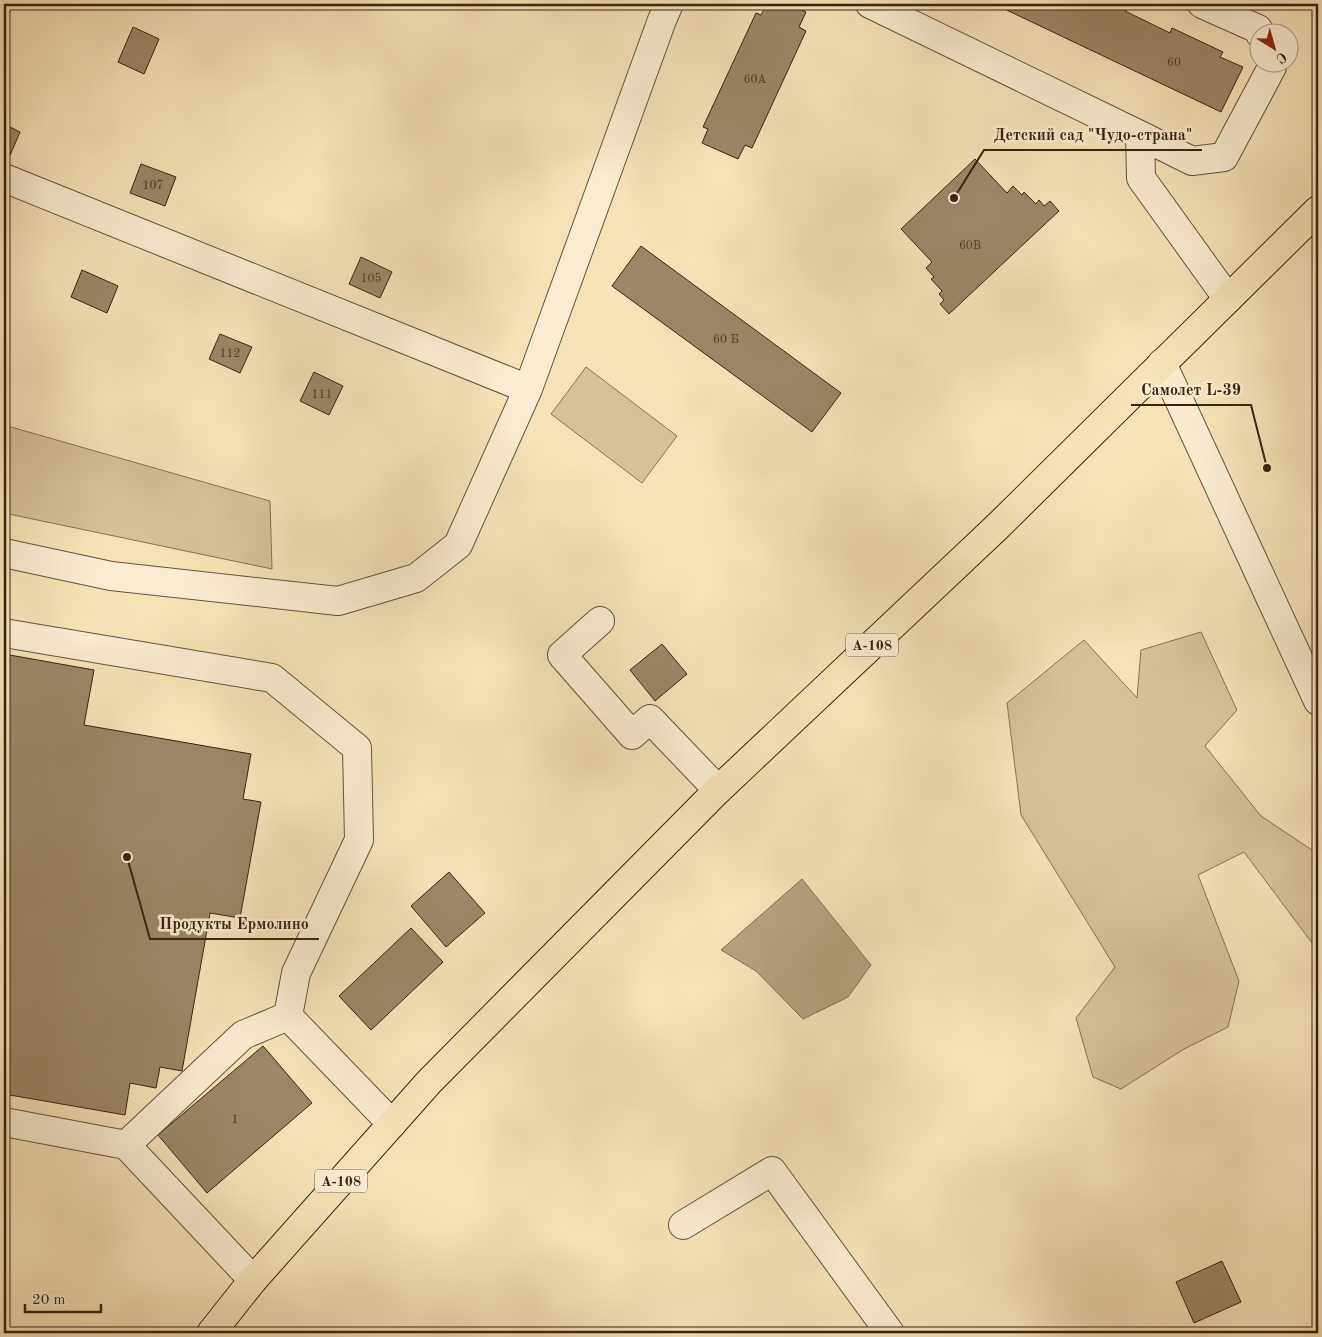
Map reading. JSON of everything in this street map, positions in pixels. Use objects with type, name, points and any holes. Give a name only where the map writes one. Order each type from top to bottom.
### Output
[{"type":"highway","name":"А-108","points":[[211,1333],[253,1280],[429,1082],[718,790],[990,534],[1318,210]]},
{"type":"street","points":[[4,553],[111,576],[338,601],[416,578],[458,545],[528,389],[669,4]]},
{"type":"street","points":[[870,4],[1192,161],[1224,157],[1269,72]]},
{"type":"street","points":[[1202,4],[1250,25]]},
{"type":"street","points":[[1140,135],[1141,178],[1228,299]]},
{"type":"street","points":[[4,178],[528,389]]},
{"type":"street","points":[[1162,363],[1318,701]]},
{"type":"street","points":[[600,621],[562,655],[632,734],[650,719],[718,790]]},
{"type":"street","points":[[4,633],[272,678],[356,748],[359,840],[296,973],[288,1016]]},
{"type":"street","points":[[288,1016],[392,1124]]},
{"type":"street","points":[[126,1145],[243,1035],[288,1016]]},
{"type":"street","points":[[4,1122],[126,1145],[253,1280]]},
{"type":"street","points":[[682,1225],[772,1171],[890,1333]]},
{"type":"shaded area","points":[[586,367],[677,436],[642,483],[551,414]]},
{"type":"shaded area","points":[[4,425],[270,501],[272,569],[4,513]]},
{"type":"shaded area","points":[[1201,632],[1237,710],[1205,746],[1261,816],[1315,852],[1318,851],[1318,951],[1244,852],[1198,875],[1239,981],[1228,1027],[1184,1049],[1121,1089],[1093,1077],[1076,1018],[1115,967],[1021,815],[1007,703],[1084,640],[1137,698],[1141,650]]},
{"type":"shaded area","points":[[802,879],[871,965],[848,997],[803,1019],[756,971],[721,950]]},
{"type":"building","points":[[767,4],[788,4],[806,12],[799,27],[806,31],[752,148],[745,145],[738,159],[702,143],[708,129],[703,127],[756,13],[761,15]]},
{"type":"building","points":[[994,4],[1121,4],[1128,7],[1125,11],[1170,33],[1172,28],[1223,52],[1220,57],[1243,67],[1221,112]]},
{"type":"building","points":[[133,27],[159,39],[144,74],[118,62]]},
{"type":"building","points":[[4,124],[20,132],[8,160],[4,158]]},
{"type":"building","points":[[975,159],[1007,193],[1013,186],[1022,195],[1024,192],[1036,204],[1039,200],[1044,206],[1050,201],[1059,211],[949,314],[940,304],[944,300],[939,294],[942,291],[931,279],[934,277],[926,268],[932,262],[901,229]]},
{"type":"building","points":[[141,164],[176,177],[165,206],[130,193]]},
{"type":"building","points":[[641,246],[841,393],[812,432],[612,286]]},
{"type":"building","points":[[361,257],[392,272],[380,298],[349,284]]},
{"type":"building","points":[[82,270],[118,286],[107,313],[71,297]]},
{"type":"building","points":[[220,334],[252,347],[240,373],[209,359]]},
{"type":"building","points":[[314,372],[343,386],[329,415],[300,401]]},
{"type":"building","points":[[662,644],[687,674],[655,701],[630,670]]},
{"type":"building","points":[[4,654],[94,670],[84,725],[251,754],[243,799],[261,802],[240,918],[210,913],[182,1071],[160,1067],[156,1088],[130,1083],[125,1115],[4,1094]]},
{"type":"building","points":[[449,872],[485,913],[446,947],[411,906]]},
{"type":"building","points":[[411,928],[443,962],[371,1030],[339,996]]},
{"type":"building","points":[[263,1046],[312,1103],[207,1193],[158,1135]]},
{"type":"building","points":[[4,1176],[9,1177],[4,1206]]},
{"type":"building","points":[[1222,1261],[1241,1302],[1194,1323],[1176,1282]]},
{"type":"place","name":"Детский сад \"Чудо-страна\"","points":[[954,198]]},
{"type":"place","name":"Самолет L-39","points":[[1267,468]]},
{"type":"place","name":"Продукты Ермолино","points":[[127,857]]}]
